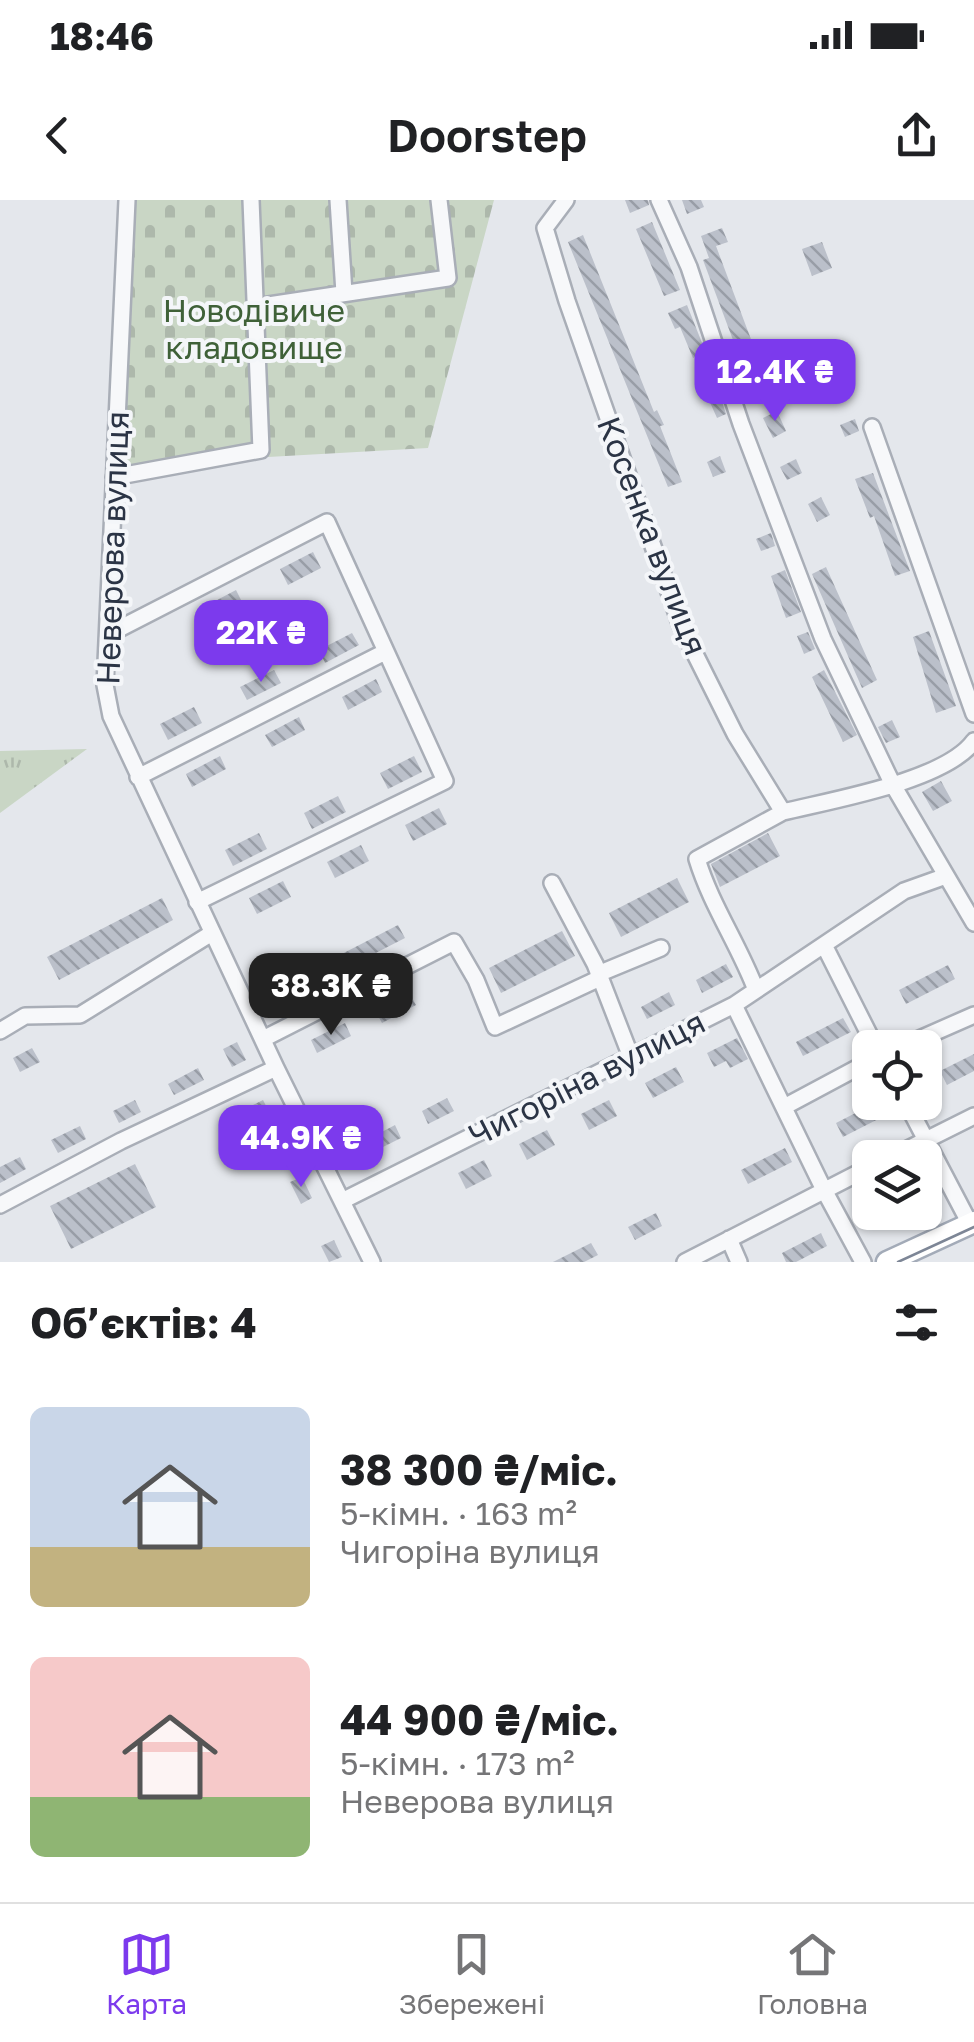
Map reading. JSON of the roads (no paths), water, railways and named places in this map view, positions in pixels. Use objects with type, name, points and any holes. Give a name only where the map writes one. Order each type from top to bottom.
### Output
[{"type":"main road","points":[[887,1262],[973,1227]]},
{"type":"main road","points":[[920,1262],[973,1227]]},
{"type":"street","name":"Неверова вулиця","points":[[127,200],[105,685],[111,716],[372,1262]]},
{"type":"street","points":[[114,477],[260,450],[251,200]]},
{"type":"street","points":[[338,200],[344,293]]},
{"type":"street","points":[[255,307],[448,278],[439,200]]},
{"type":"street","name":"Косенка вулиця","points":[[566,200],[545,228],[680,626],[735,734],[782,812]]},
{"type":"street","points":[[659,200],[689,267],[740,424],[822,639],[893,786],[974,922]]},
{"type":"street","points":[[872,427],[974,714]]},
{"type":"street","points":[[109,634],[327,522],[444,781],[197,902]]},
{"type":"street","points":[[138,777],[385,652]]},
{"type":"street","points":[[756,990],[746,962],[706,887],[697,858],[782,812],[893,786],[964,755],[974,741]]},
{"type":"street","name":"Чигоріна вулиця","points":[[342,1201],[734,1005],[904,891],[946,876]]},
{"type":"street","points":[[552,883],[599,976],[630,1057]]},
{"type":"street","points":[[0,1032],[24,1016],[80,1015],[212,932]]},
{"type":"street","points":[[263,1040],[454,942],[496,1027],[661,948]]},
{"type":"street","points":[[824,944],[867,1030]]},
{"type":"street","points":[[734,1005],[863,1262]]},
{"type":"street","points":[[940,1030],[974,1015]]},
{"type":"street","points":[[0,1206],[121,1141],[276,1068]]},
{"type":"street","points":[[784,1107],[852,1071]]},
{"type":"street","points":[[926,1139],[974,1116]]},
{"type":"street","points":[[916,1120],[973,1227]]},
{"type":"street","points":[[685,1262],[852,1176]]},
{"type":"street","points":[[729,1239],[739,1262]]},
{"type":"tram line","points":[[898,1262],[974,1227]]},
{"type":"park label","name":"Новодівиче кладовище","points":[[254,330]]}]
